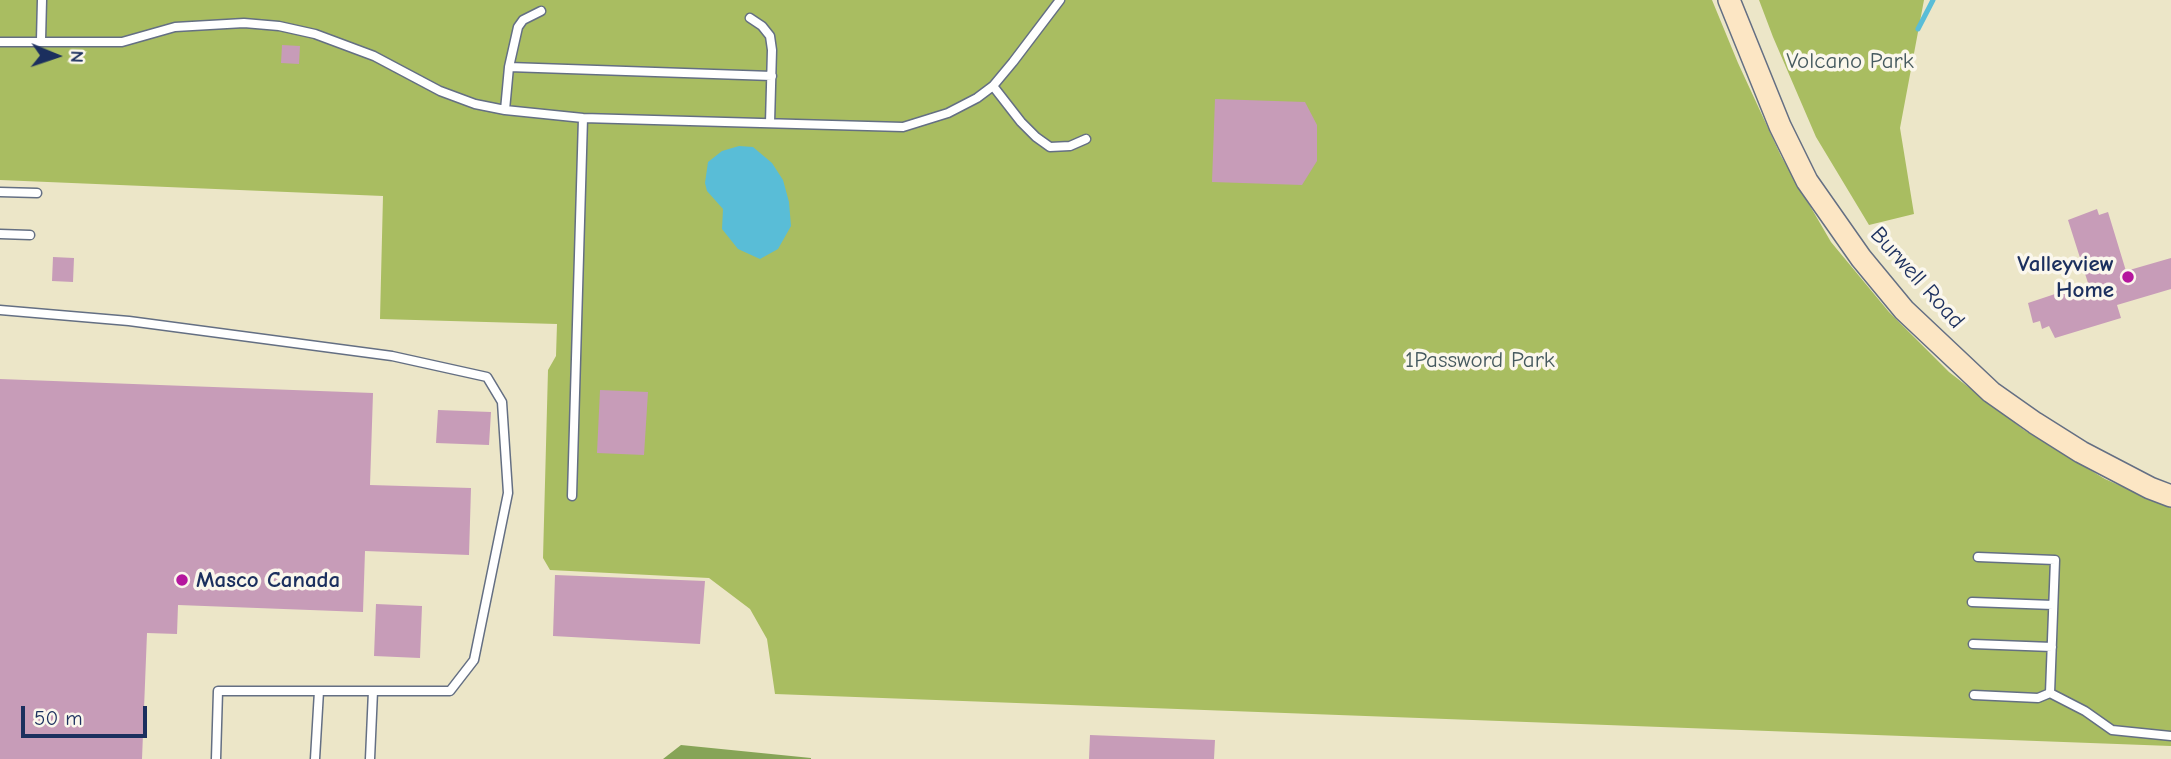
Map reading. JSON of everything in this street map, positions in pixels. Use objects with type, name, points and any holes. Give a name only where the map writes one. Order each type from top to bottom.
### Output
[{"type":"main road","name":"Burwell Road","points":[[1729,0],[1780,126],[1807,181],[1861,258],[1903,310],[1991,392],[2035,423],[2103,464],[2171,496]]},
{"type":"lane","points":[[41,40],[42,0]]},
{"type":"lane","points":[[0,42],[41,40],[102,44],[122,42],[175,27],[244,23],[279,26],[315,34],[352,47],[440,90],[475,104],[505,110],[583,118],[903,127],[948,113],[993,86],[1060,0]]},
{"type":"lane","points":[[505,110],[509,67],[518,27],[523,20],[541,11]]},
{"type":"lane","points":[[750,18],[770,36],[770,123]]},
{"type":"lane","points":[[509,67],[772,76]]},
{"type":"lane","points":[[993,86],[1021,122],[1050,147],[1070,146],[1086,139]]},
{"type":"lane","points":[[572,496],[583,118]]},
{"type":"lane","points":[[0,192],[37,193]]},
{"type":"lane","points":[[0,234],[30,235]]},
{"type":"lane","points":[[0,310],[129,321],[391,356],[487,377],[502,401],[508,493],[474,660],[450,691],[218,691],[216,759]]},
{"type":"lane","points":[[1978,557],[2055,560],[2050,693]]},
{"type":"lane","points":[[1972,602],[2053,605]]},
{"type":"lane","points":[[1973,644],[2052,647]]},
{"type":"lane","points":[[316,759],[319,691]]},
{"type":"lane","points":[[370,759],[373,691]]},
{"type":"lane","points":[[1973,695],[2038,698],[2050,693],[2085,711],[2112,730],[2171,736]]},
{"type":"green space","name":"1Password Park","points":[[0,0],[1712,0],[1781,156],[1831,242],[1889,312],[1949,372],[2024,430],[2105,479],[2171,508],[2171,746],[775,694],[767,639],[750,609],[709,578],[550,570],[543,558],[548,370],[556,356],[557,324],[380,319],[383,196],[0,180]]},
{"type":"green space","name":"Volcano Park","points":[[1759,0],[1924,0],[1900,128],[1914,214],[1869,225],[1816,137]]},
{"type":"green space","points":[[681,745],[811,758],[811,759],[663,759]]},
{"type":"water","points":[[739,146],[753,147],[772,163],[783,180],[789,202],[791,226],[778,249],[760,259],[738,249],[722,229],[723,209],[707,191],[705,183],[708,162],[722,151]]},
{"type":"building","points":[[282,45],[300,46],[299,64],[281,63]]},
{"type":"building","points":[[1215,99],[1305,102],[1317,125],[1317,161],[1302,185],[1212,182]]},
{"type":"building","name":"Valleyview Home","points":[[2097,209],[2099,215],[2108,212],[2126,271],[2171,258],[2171,289],[2117,305],[2121,318],[2055,338],[2049,326],[2042,329],[2040,321],[2033,323],[2028,303],[2088,283],[2068,220]]},
{"type":"building","points":[[53,257],[74,258],[73,282],[52,281]]},
{"type":"building","name":"Masco Canada","points":[[0,379],[373,393],[370,485],[471,488],[469,555],[365,551],[363,612],[178,605],[177,634],[147,633],[142,759],[0,759]]},
{"type":"building","points":[[600,390],[648,392],[644,455],[597,453]]},
{"type":"building","points":[[438,410],[491,412],[489,445],[436,443]]},
{"type":"building","points":[[555,575],[705,581],[700,644],[553,636]]},
{"type":"building","points":[[376,604],[422,606],[420,658],[374,656]]},
{"type":"building","points":[[1090,735],[1215,740],[1214,759],[1089,759]]},
{"type":"waterway","points":[[1918,29],[1933,0]]},
{"type":"place","name":"Valleyview Home","points":[[2128,277]]},
{"type":"place","name":"Masco Canada","points":[[182,580]]}]
